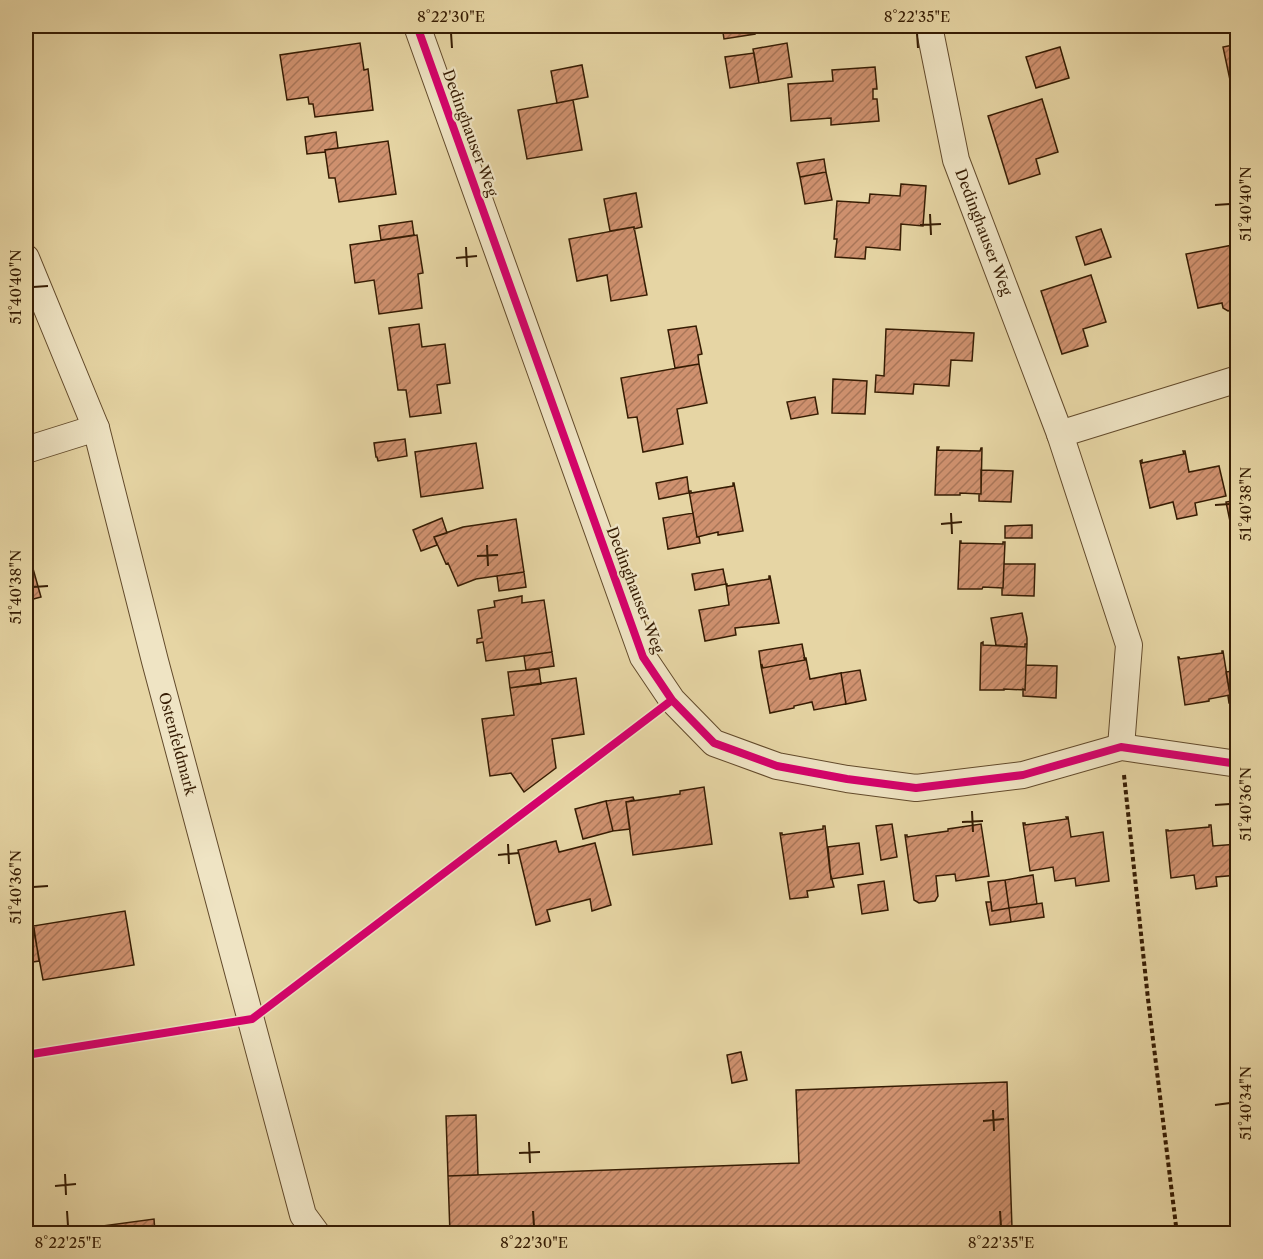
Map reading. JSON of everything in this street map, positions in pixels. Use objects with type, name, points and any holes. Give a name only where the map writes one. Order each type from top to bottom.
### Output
[{"type":"street","name":"Dedinghauser Weg","points":[[417,26],[643,657],[672,700],[705,735],[714,743],[777,766],[847,779],[916,788],[1023,775],[1121,747],[1238,764]]},
{"type":"street","name":"Dedinghauser Weg","points":[[929,26],[956,160],[1060,434],[1129,645],[1121,747]]},
{"type":"street","name":"Ostenfeldmark","points":[[26,258],[96,428],[155,662],[303,1215],[317,1233]]},
{"type":"street","points":[[1060,434],[1238,379]]},
{"type":"street","points":[[26,450],[96,428]]},
{"type":"path","points":[[1121,747],[1148,999],[1177,1233]]},
{"type":"building","points":[[477,26],[504,26],[504,28],[479,32]]},
{"type":"building","points":[[722,26],[754,26],[755,34],[724,39]]},
{"type":"building","points":[[1042,26],[1072,26],[1072,27],[1043,29]]},
{"type":"building","points":[[360,43],[364,70],[368,69],[373,110],[315,117],[313,104],[309,104],[308,97],[287,100],[280,55]]},
{"type":"building","points":[[787,43],[792,77],[759,83],[753,49]]},
{"type":"building","points":[[1238,44],[1238,79],[1230,80],[1223,47]]},
{"type":"building","points":[[1060,47],[1069,78],[1036,88],[1026,57]]},
{"type":"building","points":[[754,53],[759,83],[730,88],[725,57]]},
{"type":"building","points":[[582,65],[588,97],[557,103],[551,71]]},
{"type":"building","points":[[875,67],[877,89],[873,89],[873,99],[877,99],[879,121],[831,125],[831,118],[791,121],[788,84],[833,81],[832,70]]},
{"type":"building","points":[[1042,99],[1058,152],[1036,159],[1040,174],[1009,184],[988,116]]},
{"type":"building","points":[[573,100],[582,150],[527,159],[518,110]]},
{"type":"building","points":[[336,132],[338,148],[307,154],[305,137]]},
{"type":"building","points":[[388,141],[396,194],[339,202],[335,178],[329,178],[325,150]]},
{"type":"building","points":[[824,159],[826,172],[800,177],[797,163]]},
{"type":"building","points":[[826,172],[832,200],[805,204],[800,177]]},
{"type":"building","points":[[901,184],[926,186],[923,226],[901,224],[900,250],[866,247],[865,259],[835,257],[837,201],[869,203],[870,194],[900,196]]},
{"type":"building","points":[[636,193],[642,227],[610,231],[604,199]]},
{"type":"building","points":[[412,221],[414,235],[381,240],[379,226]]},
{"type":"building","points":[[634,227],[647,295],[611,301],[607,275],[577,281],[569,239]]},
{"type":"building","points":[[1101,229],[1111,257],[1085,265],[1076,237]]},
{"type":"building","points":[[417,235],[423,273],[418,274],[422,308],[379,314],[374,280],[355,283],[350,245]]},
{"type":"building","points":[[1238,244],[1238,309],[1228,311],[1223,308],[1222,303],[1198,308],[1186,254]]},
{"type":"building","points":[[1091,275],[1106,322],[1083,329],[1088,346],[1062,354],[1041,291]]},
{"type":"building","points":[[419,324],[422,347],[445,344],[450,383],[437,385],[441,413],[410,417],[406,390],[398,390],[389,328]]},
{"type":"building","points":[[696,326],[702,354],[698,355],[699,364],[675,368],[668,330]]},
{"type":"building","points":[[886,329],[974,333],[972,361],[951,360],[949,386],[914,384],[913,394],[875,392],[876,375],[884,376]]},
{"type":"building","points":[[699,364],[707,403],[677,409],[683,444],[643,452],[637,417],[628,418],[621,378]]},
{"type":"building","points":[[833,379],[867,381],[865,414],[832,413]]},
{"type":"building","points":[[815,397],[818,414],[791,419],[787,402]]},
{"type":"building","points":[[405,439],[407,456],[378,461],[374,443]]},
{"type":"building","points":[[476,443],[483,488],[421,497],[415,452]]},
{"type":"building","points":[[937,447],[939,447],[938,450],[980,451],[982,448],[981,494],[935,495]]},
{"type":"building","points":[[1183,451],[1185,451],[1189,472],[1219,466],[1226,496],[1195,503],[1197,515],[1177,519],[1173,502],[1150,508],[1140,461],[1142,460],[1142,463],[1184,454]]},
{"type":"building","points":[[981,470],[1013,471],[1011,502],[979,501]]},
{"type":"building","points":[[687,477],[689,493],[659,499],[656,483]]},
{"type":"building","points":[[733,483],[743,531],[718,535],[718,532],[697,537],[689,491],[691,493],[733,486]]},
{"type":"building","points":[[1238,500],[1238,530],[1232,531],[1226,502]]},
{"type":"building","points":[[693,513],[700,543],[668,549],[663,518]]},
{"type":"building","points":[[442,518],[447,533],[434,537],[437,545],[421,551],[413,530]]},
{"type":"building","points":[[516,519],[524,572],[476,579],[458,586],[434,537],[463,527]]},
{"type":"building","points":[[1032,525],[1032,538],[1005,538],[1005,526]]},
{"type":"building","points":[[960,541],[961,543],[1003,544],[1005,542],[1003,588],[958,589]]},
{"type":"building","points":[[30,558],[41,597],[26,601],[26,559]]},
{"type":"building","points":[[1004,564],[1035,564],[1034,596],[1002,595]]},
{"type":"building","points":[[723,569],[726,584],[695,590],[692,574]]},
{"type":"building","points":[[524,572],[526,587],[499,591],[497,576]]},
{"type":"building","points":[[769,576],[779,623],[735,628],[736,635],[705,641],[699,610],[729,605],[726,584],[727,586],[769,579]]},
{"type":"building","points":[[522,596],[522,603],[544,600],[552,652],[486,661],[483,642],[477,643],[477,639],[482,638],[478,610],[495,607],[494,601]]},
{"type":"building","points":[[1022,613],[1027,638],[1025,647],[996,645],[991,618]]},
{"type":"building","points":[[983,642],[983,645],[1025,647],[1027,644],[1025,690],[980,690],[981,643]]},
{"type":"building","points":[[802,644],[805,660],[763,668],[761,666],[759,651]]},
{"type":"building","points":[[1222,651],[1230,695],[1185,705],[1178,657],[1180,659],[1222,653]]},
{"type":"building","points":[[552,652],[554,666],[526,670],[524,656]]},
{"type":"building","points":[[806,658],[810,679],[841,673],[846,704],[814,710],[812,702],[770,713],[761,666],[763,668],[805,660]]},
{"type":"building","points":[[1026,665],[1057,666],[1056,698],[1023,696]]},
{"type":"building","points":[[539,669],[541,684],[510,688],[508,672]]},
{"type":"building","points":[[860,670],[866,700],[846,704],[841,673]]},
{"type":"building","points":[[1238,670],[1238,702],[1229,703],[1226,672]]},
{"type":"building","points":[[576,678],[584,734],[552,739],[556,768],[524,792],[511,773],[490,776],[482,719],[514,715],[510,688]]},
{"type":"building","points":[[704,787],[712,844],[633,855],[626,802],[680,794],[680,791]]},
{"type":"building","points":[[633,797],[634,800],[626,802],[630,829],[613,831],[606,801]]},
{"type":"building","points":[[606,801],[613,831],[583,839],[575,809]]},
{"type":"building","points":[[1068,817],[1071,837],[1103,832],[1109,881],[1076,886],[1075,878],[1055,881],[1053,867],[1030,871],[1023,823],[1025,825],[1067,819]]},
{"type":"building","points":[[892,824],[897,857],[881,860],[876,826]]},
{"type":"building","points":[[981,824],[989,876],[956,881],[955,874],[936,876],[938,896],[935,901],[919,903],[914,900],[905,835],[907,837]]},
{"type":"building","points":[[1211,825],[1213,846],[1238,844],[1238,875],[1216,877],[1217,886],[1196,889],[1194,875],[1171,878],[1166,830],[1209,827]]},
{"type":"building","points":[[825,826],[834,887],[807,891],[808,897],[790,899],[780,833],[782,835],[823,829]]},
{"type":"building","points":[[556,841],[559,852],[595,843],[611,905],[592,911],[590,899],[547,910],[550,921],[536,925],[518,850]]},
{"type":"building","points":[[859,843],[863,874],[831,879],[828,847]]},
{"type":"building","points":[[1033,875],[1037,904],[1009,908],[1005,880]]},
{"type":"building","points":[[1005,880],[1009,908],[992,911],[988,882]]},
{"type":"building","points":[[884,881],[888,910],[862,914],[858,885]]},
{"type":"building","points":[[986,902],[991,902],[992,911],[1009,908],[1011,922],[990,925]]},
{"type":"building","points":[[1042,903],[1044,917],[1011,922],[1009,908]]},
{"type":"building","points":[[125,911],[134,965],[43,980],[33,926]]},
{"type":"building","points":[[34,928],[39,961],[26,963],[26,930]]},
{"type":"building","points":[[741,1052],[747,1080],[732,1083],[727,1055]]},
{"type":"building","points":[[1007,1082],[1012,1228],[846,1234],[801,1234],[801,1229],[717,1232],[717,1234],[450,1234],[448,1176],[799,1163],[796,1090]]},
{"type":"building","points":[[476,1115],[478,1175],[448,1176],[446,1116]]},
{"type":"building","points":[[154,1219],[155,1232],[188,1227],[189,1234],[43,1234]]},
{"type":"cycle path","points":[[417,26],[643,657],[672,700],[714,743],[777,766],[847,779],[916,788],[1023,775],[1121,747],[1238,764]]},
{"type":"cycle path","points":[[26,1055],[252,1019],[672,700]]}]
